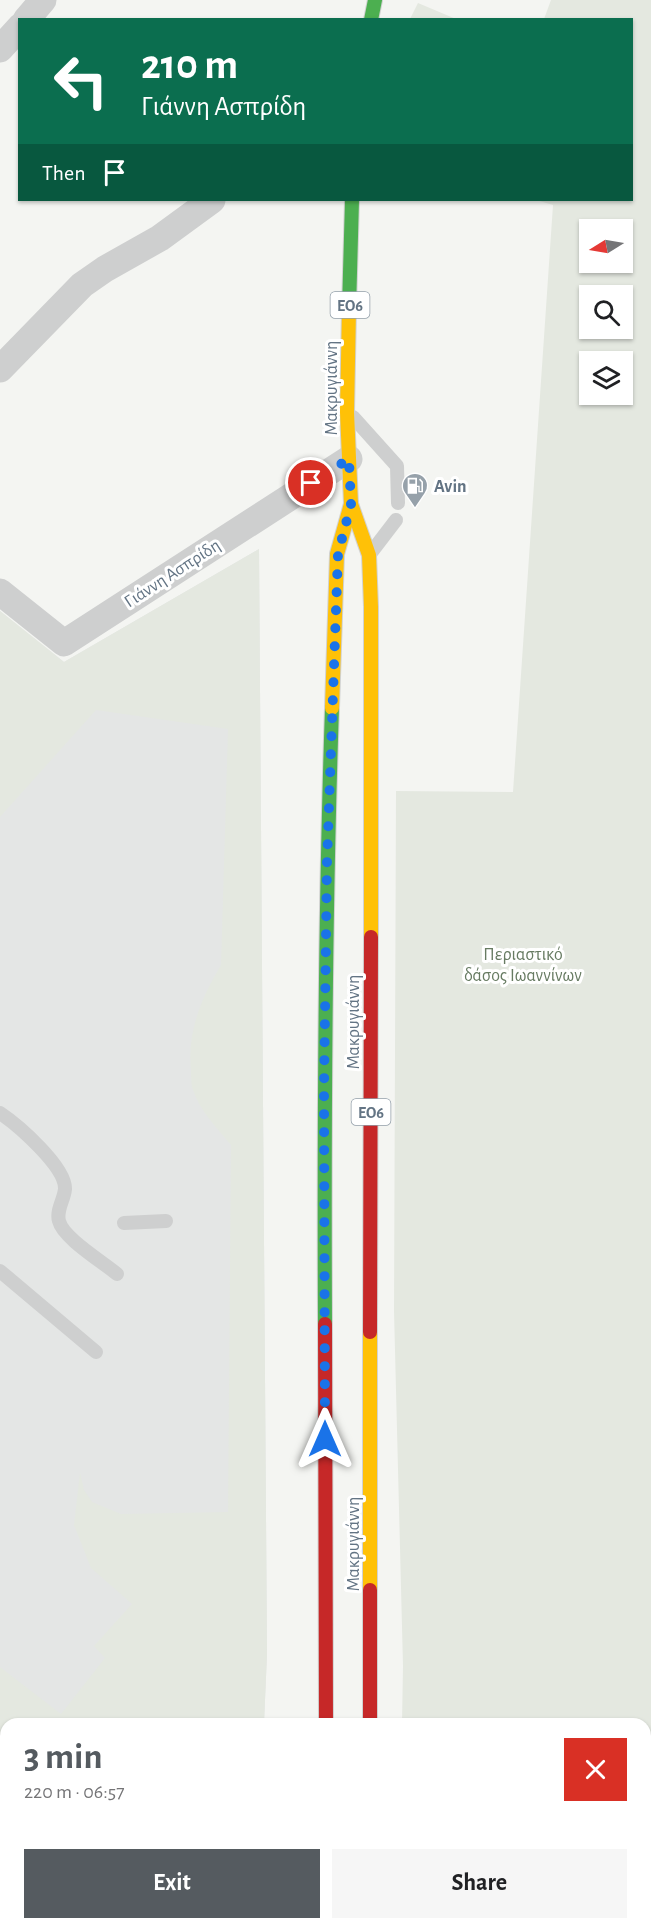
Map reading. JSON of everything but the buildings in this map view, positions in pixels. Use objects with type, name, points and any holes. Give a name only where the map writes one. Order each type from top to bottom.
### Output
[{"type":"main road","points":[[371,18],[375,0]]},
{"type":"main road","name":"Μακρυγιάννη","points":[[352,201],[347,411],[351,504],[369,555],[371,662],[370,1718]]},
{"type":"main road","name":"Μακρυγιάννη","points":[[326,1718],[324,1090],[327,862],[338,554],[351,504]]},
{"type":"street","points":[[28,18],[43,0]]},
{"type":"street","points":[[0,49],[18,29]]},
{"type":"street","points":[[0,369],[82,285],[105,269],[160,238],[211,201]]},
{"type":"street","name":"Γιάννη Ασπρίδη","points":[[0,592],[64,643],[349,459]]},
{"type":"lane","points":[[347,411],[397,466],[398,503]]},
{"type":"lane","points":[[369,555],[396,520]]},
{"type":"lane","points":[[0,1113],[50,1159],[63,1177],[65,1190],[59,1207],[59,1221],[65,1232],[117,1274]]},
{"type":"lane","points":[[124,1222],[166,1221]]},
{"type":"lane","points":[[0,1271],[96,1352]]},
{"type":"shaded area","points":[[259,549],[267,1654],[264,1718],[0,1718],[0,611],[64,662]]},
{"type":"green space","name":"Περιαστικό δάσος Ιωαννίνων","points":[[551,0],[651,0],[651,1718],[402,1718],[403,1666],[394,1311],[396,791],[513,792],[553,205],[539,201],[633,201],[633,18],[544,18]]},
{"type":"green space","points":[[418,3],[454,18],[410,18]]},
{"type":"green space","points":[[259,549],[267,1654],[264,1718],[0,1718],[0,1667],[61,1714],[105,1658],[94,1646],[132,1604],[91,1568],[74,1525],[80,1473],[84,1490],[92,1502],[121,1514],[228,1512],[231,1145],[208,1118],[195,1095],[191,1083],[190,1055],[197,1015],[221,965],[228,729],[96,710],[0,817],[0,611],[64,662]]},
{"type":"traffic: fast","points":[[371,18],[375,0]]},
{"type":"traffic: fast","points":[[349,309],[352,201]]},
{"type":"traffic: fast","points":[[325,1324],[325,1016],[332,708]]},
{"type":"traffic: slow","points":[[332,708],[337,554],[351,504],[347,412],[349,309]]},
{"type":"traffic: slow","points":[[351,504],[369,555],[371,937]]},
{"type":"traffic: slow","points":[[370,1332],[370,1590]]},
{"type":"traffic: jam","points":[[370,1332],[371,937]]},
{"type":"traffic: jam","points":[[325,1324],[326,1718]]},
{"type":"traffic: jam","points":[[370,1590],[370,1718]]},
{"type":"place","name":"Avin","points":[[415,509]]},
{"type":"route","points":[[311,483],[349,459],[351,504],[338,554],[327,862],[324,1090],[325,1439]]}]
